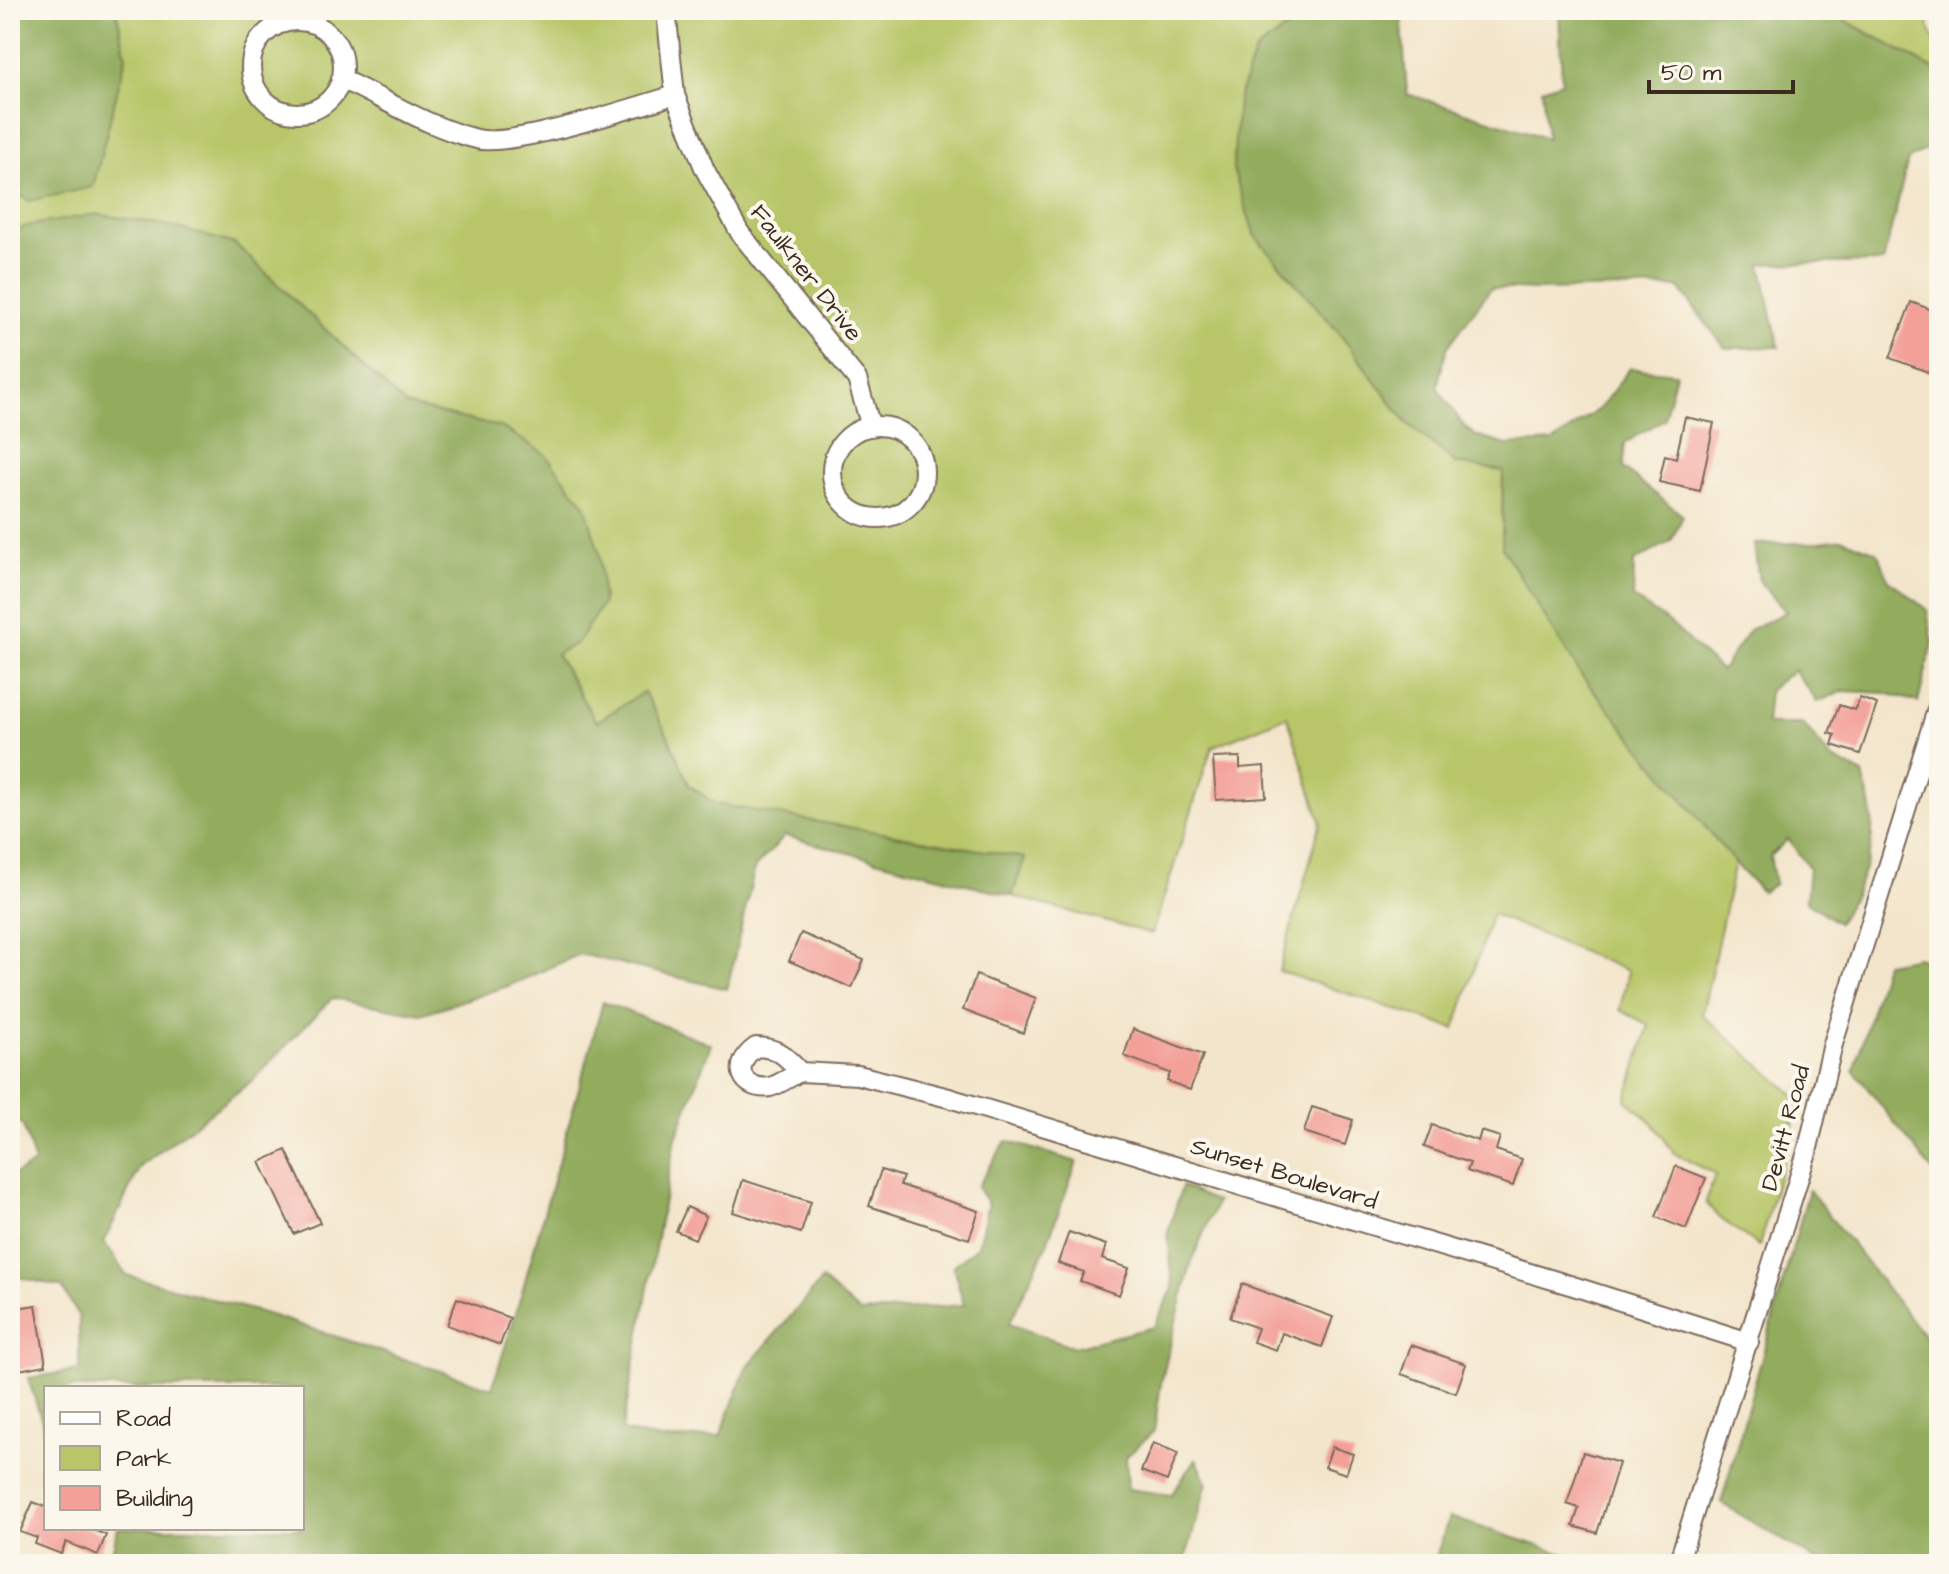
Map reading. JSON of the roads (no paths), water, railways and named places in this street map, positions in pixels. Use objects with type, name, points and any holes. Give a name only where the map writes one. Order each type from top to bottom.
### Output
[{"type":"street","name":"Faulkner Drive","points":[[666,10],[675,95],[705,170],[740,233],[857,379],[871,427]]},
{"type":"street","points":[[305,22],[316,25],[334,40],[342,62],[341,79],[334,95],[315,109],[280,110],[260,95],[254,84],[251,60],[261,38],[270,29],[281,24],[305,22]]},
{"type":"street","points":[[341,79],[432,124],[480,140],[520,137],[675,95]]},
{"type":"street","points":[[871,427],[883,427],[905,435],[923,463],[924,475],[917,497],[910,505],[889,517],[878,518],[854,512],[845,504],[833,482],[834,457],[840,446],[859,430],[871,427]]},
{"type":"street","name":"Devitt Road","points":[[1678,1564],[1807,1152],[1833,1044],[1939,703]]},
{"type":"street","name":"Sunset Boulevard","points":[[800,1072],[858,1075],[949,1098],[1749,1342]]}]
